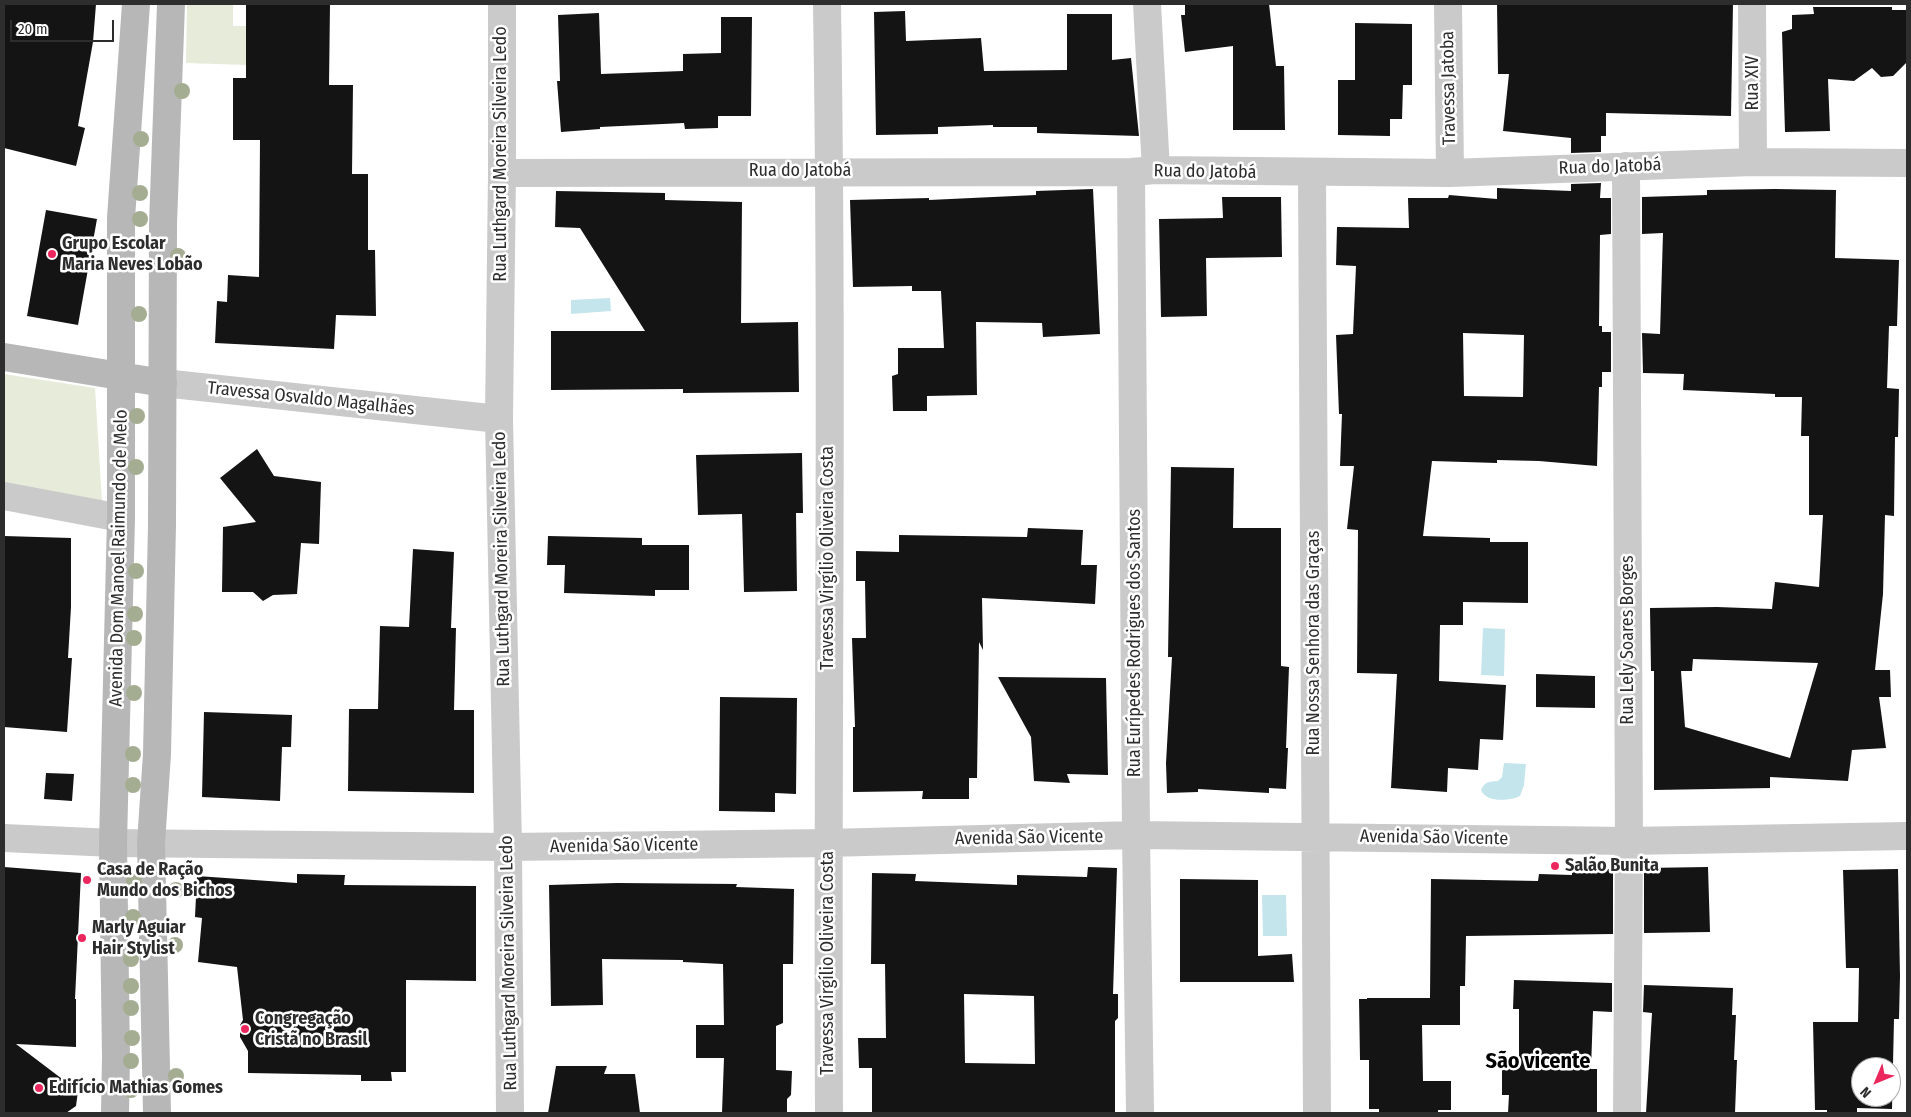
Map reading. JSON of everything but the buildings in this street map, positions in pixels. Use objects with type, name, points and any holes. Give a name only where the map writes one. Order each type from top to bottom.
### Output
[{"type":"main road","name":"Avenida Dom Manoel Raimundo de Melo","points":[[115,1113],[113,843],[122,377],[121,218],[136,4]]},
{"type":"main road","points":[[157,1113],[151,843],[157,754],[162,525],[163,224],[171,4]]},
{"type":"main road","name":"Travessa Osvaldo Magalhães","points":[[4,357],[163,383]]},
{"type":"street","name":"Rua Luthgard Moreira Silveira Ledo","points":[[502,4],[499,419],[508,847],[510,1113]]},
{"type":"street","name":"Travessa Virgílio Oliveira Costa","points":[[827,4],[830,171],[827,843],[829,1113]]},
{"type":"street","name":"Rua Eurípedes Rodrigues dos Santos","points":[[1140,1113],[1136,835],[1143,171],[1147,4]]},
{"type":"street","name":"Travessa Jatoba","points":[[1448,4],[1450,173]]},
{"type":"street","name":"Rua XIV","points":[[1752,4],[1753,162]]},
{"type":"street","name":"Rua do Jatobá","points":[[502,173],[830,171],[1450,173],[1753,162],[1907,163]]},
{"type":"street","name":"Rua Lely Soares Borges","points":[[1626,166],[1627,1113]]},
{"type":"street","name":"Rua Nossa Senhora das Graças","points":[[1312,173],[1317,1113]]},
{"type":"street","name":"Travessa Osvaldo Magalhães","points":[[163,383],[499,419]]},
{"type":"street","points":[[4,496],[120,518]]},
{"type":"street","name":"Avenida São Vicente","points":[[4,838],[113,843],[508,847],[827,843],[1136,835],[1628,840],[1907,836]]},
{"type":"green space","points":[[187,4],[233,4],[233,26],[246,26],[246,65],[186,63]]},
{"type":"green space","points":[[4,374],[95,388],[102,502],[4,483]]},
{"type":"water","points":[[610,298],[611,311],[571,314],[571,300]]},
{"type":"water","points":[[1483,628],[1505,629],[1504,676],[1481,675]]},
{"type":"water","points":[[1504,763],[1526,764],[1524,785],[1520,796],[1505,800],[1493,799],[1481,790],[1486,783],[1498,781],[1502,777]]},
{"type":"water","points":[[1262,895],[1286,895],[1287,936],[1263,936]]},
{"type":"place","name":"Grupo Escolar Maria Neves Lobão","points":[[52,254]]},
{"type":"place","name":"Salão Bunita","points":[[1555,866]]},
{"type":"place","name":"Casa de Ração Mundo dos Bichos","points":[[87,880]]},
{"type":"place","name":"Marly Aguiar Hair Stylist","points":[[82,938]]},
{"type":"place","name":"Congregação Cristã no Brasil","points":[[245,1029]]},
{"type":"place","name":"Edifício Mathias Gomes","points":[[39,1088]]},
{"type":"district","name":"São vicente","points":[[1538,1062]]}]
